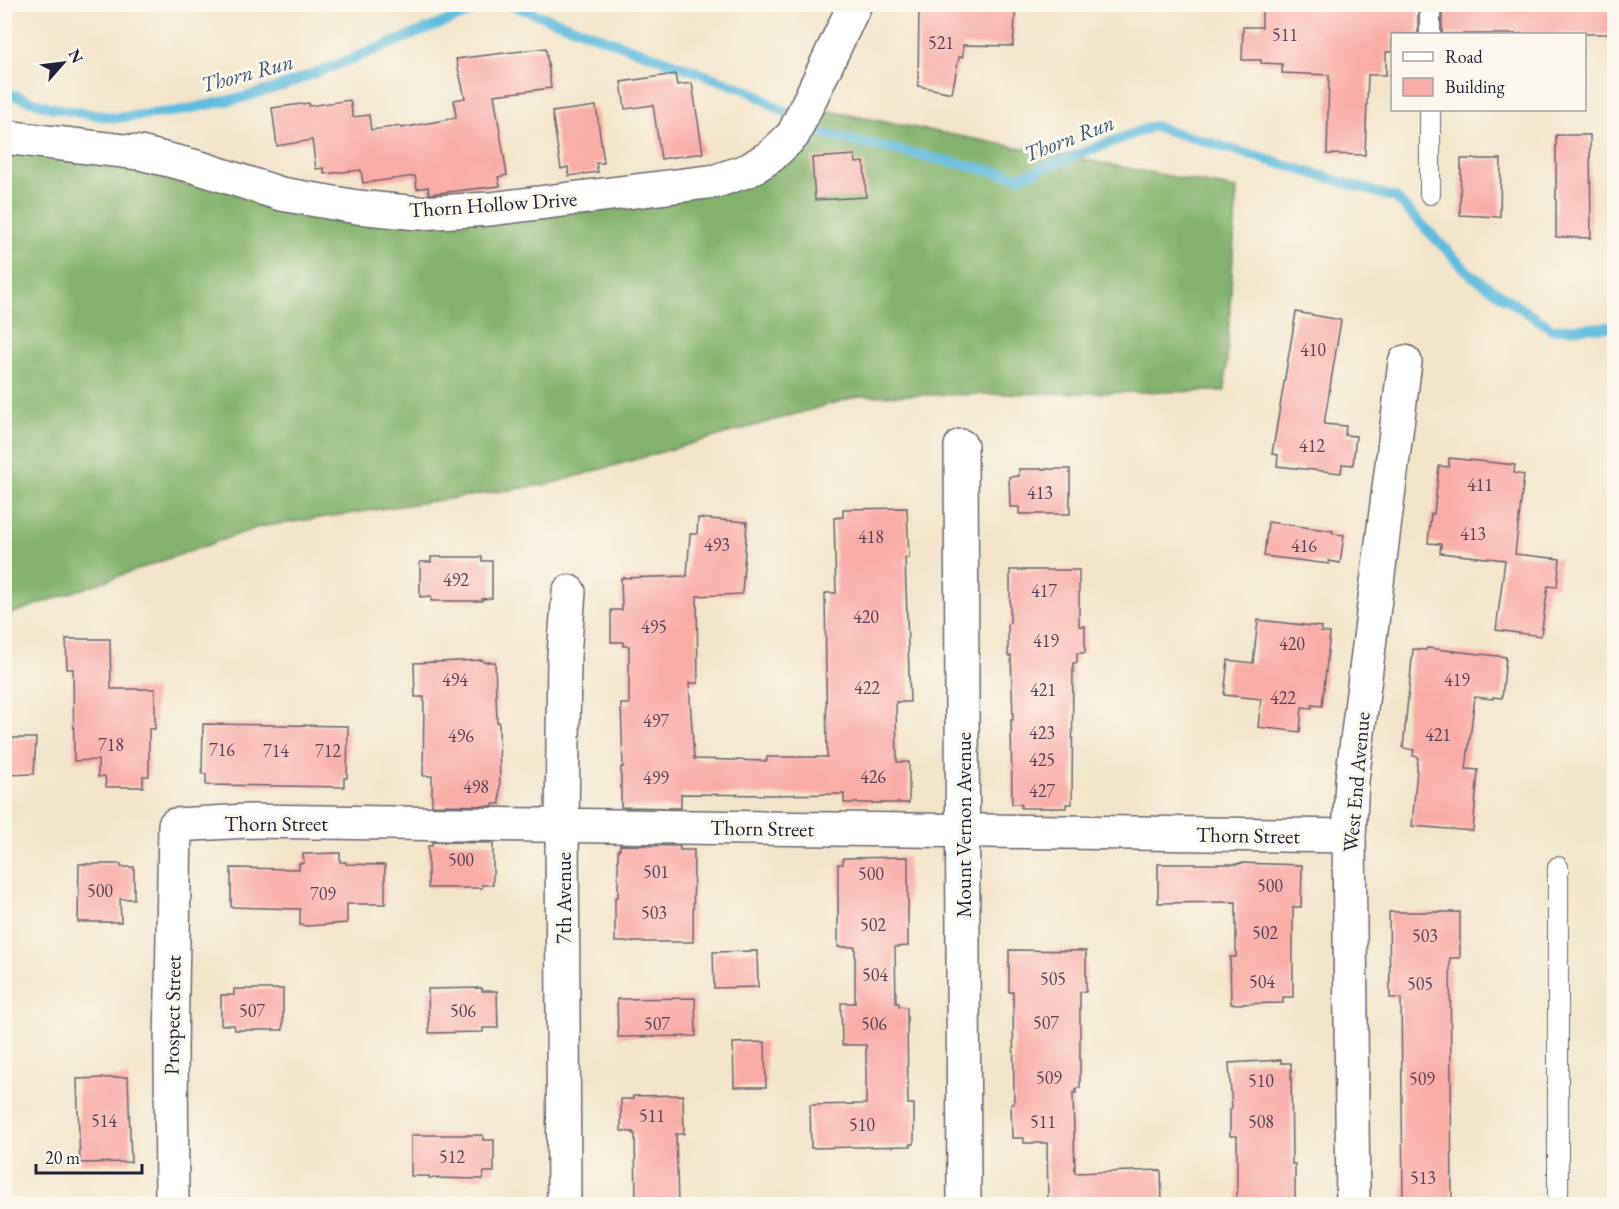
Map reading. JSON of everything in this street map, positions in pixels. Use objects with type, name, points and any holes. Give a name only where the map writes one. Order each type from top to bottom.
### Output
[{"type":"street","name":"Thorn Hollow Drive","points":[[4,137],[140,153],[197,167],[281,194],[357,207],[418,213],[490,209],[716,181],[750,170],[771,156],[800,121],[855,4]]},
{"type":"street","name":"West End Avenue","points":[[1353,1204],[1349,836],[1352,780],[1405,362]]},
{"type":"street","name":"Mount Vernon Avenue","points":[[961,446],[964,1204]]},
{"type":"street","name":"7th Avenue","points":[[564,1204],[562,826],[564,655],[569,592]]},
{"type":"street","name":"Thorn Street","points":[[175,825],[249,821],[1349,836]]},
{"type":"street","name":"Prospect Street","points":[[172,1204],[171,1048],[175,825]]},
{"type":"lane","points":[[1430,4],[1430,33]]},
{"type":"lane","points":[[1430,111],[1430,194]]},
{"type":"lane","points":[[1558,867],[1558,1204]]},
{"type":"green space","points":[[807,107],[1237,189],[1225,391],[859,396],[549,484],[259,527],[5,616],[4,137],[357,207],[716,181]]},
{"type":"building","points":[[919,4],[1016,4],[1013,46],[963,45],[963,57],[959,57],[952,93],[918,86]]},
{"type":"building","points":[[1262,4],[1418,4],[1418,33],[1391,33],[1391,52],[1386,52],[1386,75],[1368,75],[1365,155],[1327,154],[1329,75],[1282,73],[1282,64],[1261,63],[1261,60],[1242,60],[1243,27],[1262,27]]},
{"type":"building","points":[[1442,4],[1614,4],[1614,34],[1442,33]]},
{"type":"building","points":[[546,48],[551,88],[494,95],[507,175],[498,177],[500,186],[429,194],[428,187],[417,189],[415,176],[363,183],[361,170],[324,174],[324,168],[316,169],[312,140],[277,146],[272,108],[350,100],[353,117],[369,115],[371,130],[401,126],[401,128],[456,118],[454,100],[465,98],[456,59]]},
{"type":"building","points":[[675,74],[677,85],[692,83],[703,153],[661,159],[653,105],[625,109],[621,82]]},
{"type":"building","points":[[596,106],[604,163],[596,163],[598,172],[569,176],[568,167],[561,169],[552,112]]},
{"type":"building","points":[[1556,135],[1590,135],[1591,238],[1556,237]]},
{"type":"building","points":[[855,155],[856,163],[864,162],[866,197],[815,200],[812,158]]},
{"type":"building","points":[[1461,159],[1501,159],[1500,217],[1460,215]]},
{"type":"building","points":[[1296,312],[1341,320],[1324,424],[1346,426],[1345,435],[1356,436],[1353,465],[1342,464],[1341,473],[1277,466],[1278,455],[1272,454]]},
{"type":"building","points":[[1449,458],[1515,465],[1514,473],[1524,475],[1515,554],[1560,559],[1557,587],[1548,586],[1541,636],[1496,630],[1505,560],[1440,553],[1441,544],[1428,543],[1431,514],[1434,514],[1439,466],[1449,467]]},
{"type":"building","points":[[1019,469],[1070,469],[1070,514],[1019,514],[1019,507],[1010,507],[1009,477],[1019,476]]},
{"type":"building","points":[[907,508],[909,558],[905,558],[910,702],[896,702],[897,762],[909,762],[909,803],[844,803],[844,794],[681,794],[681,808],[621,807],[621,767],[623,767],[621,704],[629,704],[629,646],[623,646],[623,642],[611,642],[611,610],[622,610],[621,578],[687,576],[690,534],[697,534],[698,518],[747,522],[742,594],[697,596],[698,683],[689,683],[694,759],[767,761],[767,757],[827,757],[825,593],[836,593],[834,518],[843,517],[843,509]]},
{"type":"building","points":[[1268,522],[1333,531],[1333,534],[1344,535],[1340,563],[1329,561],[1329,564],[1264,556]]},
{"type":"building","points":[[431,557],[482,557],[482,561],[492,561],[492,598],[482,599],[482,601],[431,601],[431,596],[420,597],[420,562],[431,562]]},
{"type":"building","points":[[1010,570],[1079,570],[1079,626],[1085,626],[1085,653],[1077,653],[1077,663],[1073,663],[1072,804],[1066,804],[1066,808],[1021,808],[1021,804],[1012,804],[1011,720],[1013,720],[1011,656],[1008,656]]},
{"type":"building","points":[[1258,620],[1321,627],[1321,632],[1330,633],[1322,706],[1302,707],[1300,732],[1258,727],[1261,699],[1224,695],[1228,660],[1253,663]]},
{"type":"building","points":[[66,639],[110,639],[111,689],[155,689],[155,729],[149,729],[149,776],[143,776],[143,787],[106,787],[105,776],[98,777],[98,760],[74,761],[73,669],[67,669]]},
{"type":"building","points":[[1427,648],[1506,657],[1502,698],[1475,697],[1466,769],[1478,770],[1473,831],[1412,826],[1418,757],[1413,756],[1414,750],[1403,748],[1413,649],[1426,650]]},
{"type":"building","points":[[483,660],[483,662],[495,662],[497,722],[499,722],[500,804],[493,804],[493,806],[432,805],[432,776],[423,776],[424,697],[415,697],[414,663]]},
{"type":"building","points":[[203,724],[348,726],[347,778],[344,778],[344,787],[206,785],[206,774],[202,774]]},
{"type":"building","points":[[4,738],[36,738],[34,774],[4,775]]},
{"type":"building","points":[[432,842],[493,843],[493,885],[482,885],[482,888],[428,888],[428,846],[432,846]]},
{"type":"building","points":[[620,845],[680,846],[680,850],[694,850],[693,942],[615,942],[615,897],[618,897],[618,849]]},
{"type":"building","points":[[340,853],[340,862],[346,862],[346,864],[385,865],[385,904],[347,904],[347,923],[307,926],[300,925],[300,909],[231,907],[231,868],[299,869],[299,863],[304,863],[303,854]]},
{"type":"building","points":[[908,857],[908,946],[895,947],[896,1003],[907,1007],[908,1104],[914,1104],[914,1144],[911,1146],[811,1148],[810,1105],[866,1104],[866,1045],[842,1045],[841,1003],[855,1003],[855,947],[838,947],[838,864],[843,864],[843,858]]},
{"type":"building","points":[[79,864],[121,864],[121,867],[134,867],[134,899],[120,899],[121,922],[78,922]]},
{"type":"building","points":[[1158,864],[1302,865],[1301,907],[1293,907],[1293,997],[1283,997],[1283,1003],[1231,1004],[1230,957],[1236,957],[1236,902],[1158,903]]},
{"type":"building","points":[[1389,912],[1460,912],[1460,958],[1450,958],[1452,1200],[1403,1200],[1401,998],[1390,998]]},
{"type":"building","points":[[1009,950],[1086,951],[1086,992],[1080,992],[1080,1088],[1076,1088],[1076,1093],[1073,1093],[1075,1173],[1161,1170],[1162,1204],[1048,1204],[1047,1143],[1024,1143],[1024,1138],[1012,1138],[1013,992],[1009,992]]},
{"type":"building","points":[[757,951],[758,987],[714,988],[713,952]]},
{"type":"building","points":[[482,988],[482,991],[497,991],[498,1028],[483,1028],[483,1032],[429,1033],[428,989]]},
{"type":"building","points":[[234,989],[283,989],[283,1030],[235,1030],[234,1025],[221,1025],[221,995],[234,995]]},
{"type":"building","points":[[695,998],[696,1036],[618,1037],[617,999]]},
{"type":"building","points":[[765,1042],[766,1087],[734,1087],[733,1043]]},
{"type":"building","points":[[1281,1060],[1281,1063],[1291,1063],[1292,1164],[1295,1164],[1295,1200],[1284,1200],[1284,1204],[1237,1204],[1237,1136],[1230,1136],[1230,1109],[1232,1109],[1229,1063]]},
{"type":"building","points":[[128,1077],[131,1162],[80,1163],[77,1079]]},
{"type":"building","points":[[683,1095],[684,1134],[676,1134],[678,1204],[636,1204],[635,1134],[621,1131],[621,1099],[633,1099],[633,1096]]},
{"type":"building","points":[[411,1135],[483,1135],[483,1140],[494,1140],[494,1172],[484,1172],[483,1179],[411,1176]]},
{"type":"waterway","name":"Thorn Run","points":[[4,92],[52,108],[115,118],[178,111],[241,98],[282,86],[491,4]]},
{"type":"waterway","name":"Thorn Run","points":[[508,4],[747,90],[823,134],[1020,177],[1153,126],[1396,198],[1471,275],[1552,329],[1614,327]]}]
